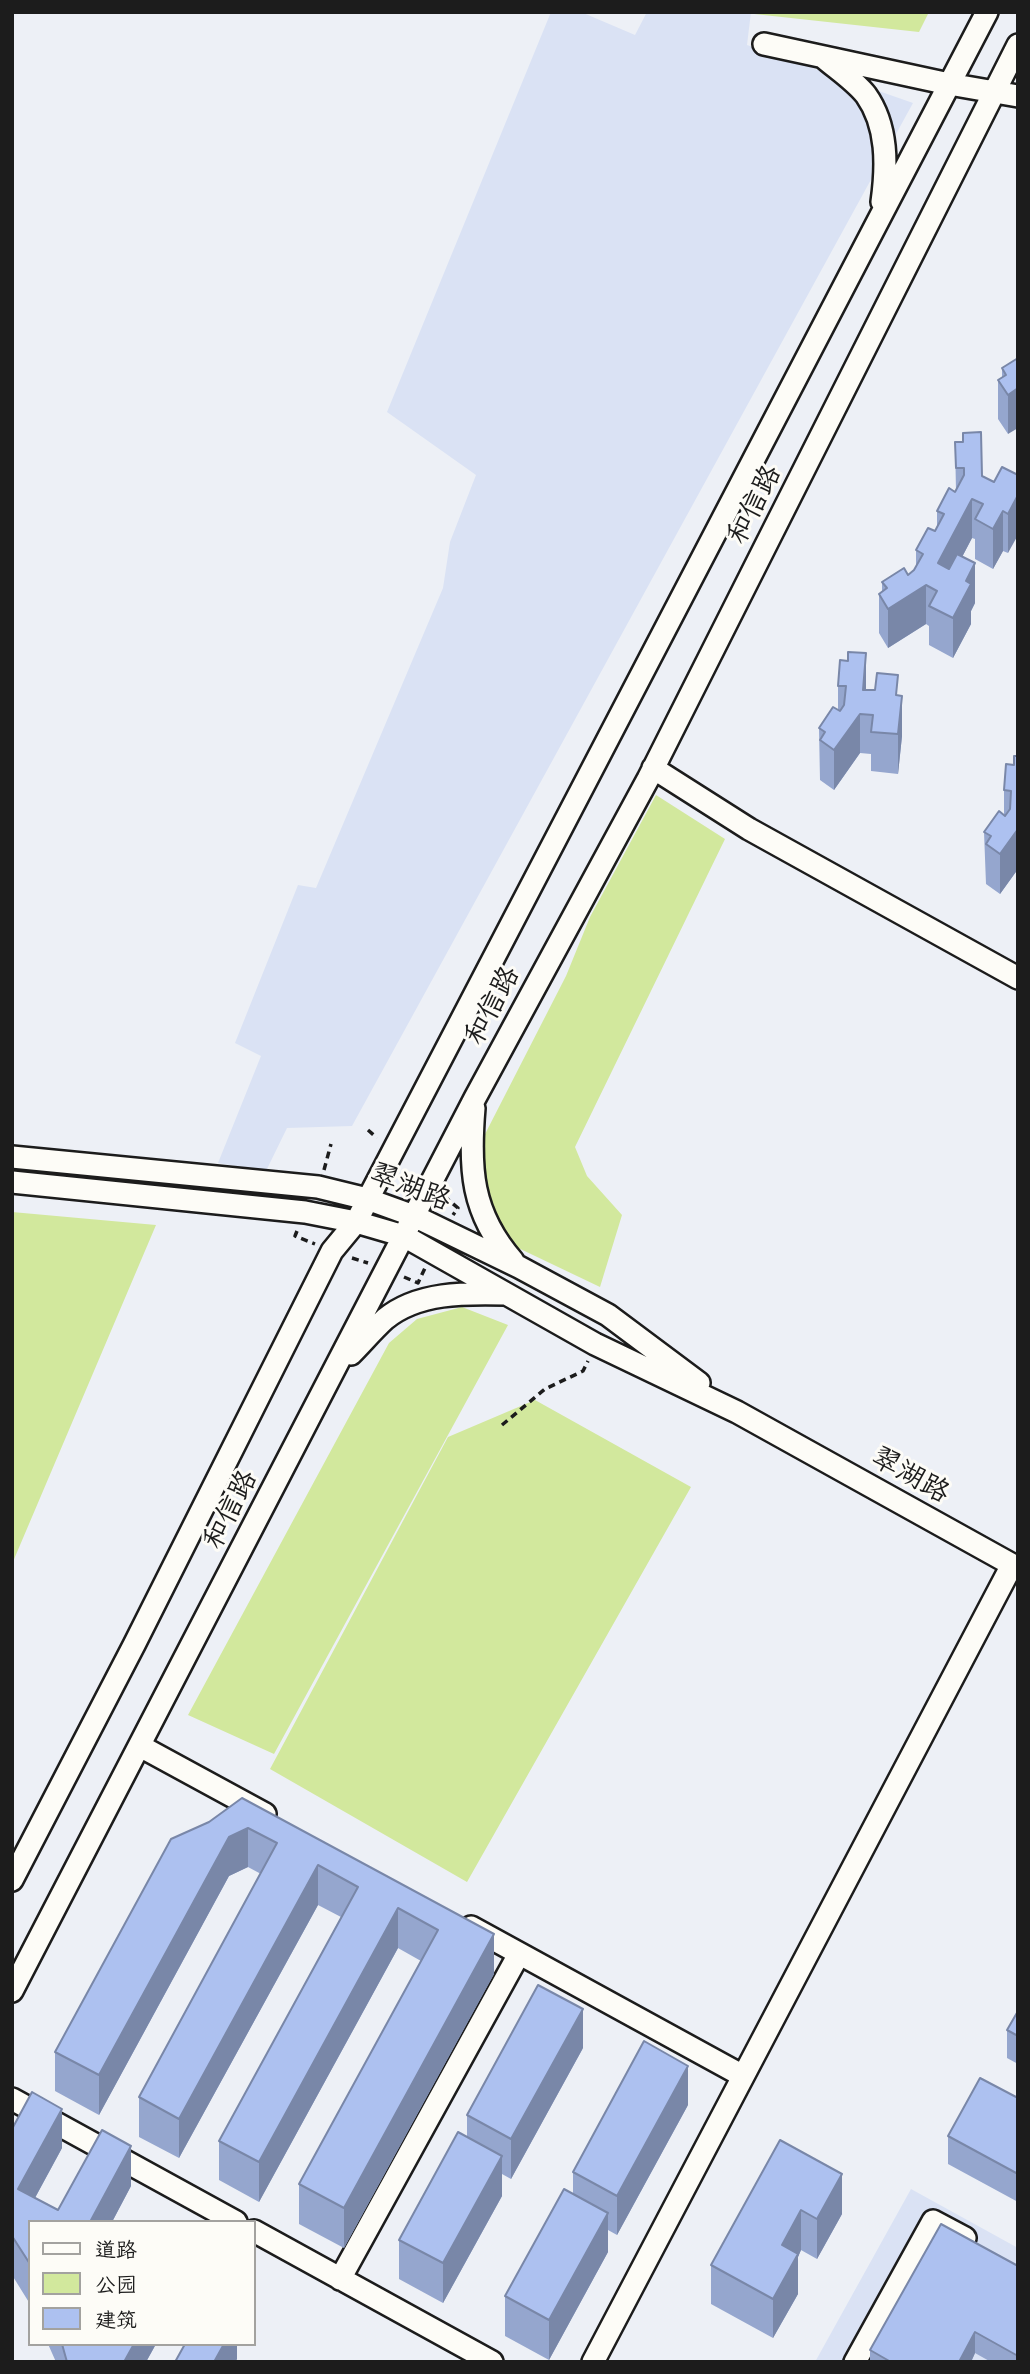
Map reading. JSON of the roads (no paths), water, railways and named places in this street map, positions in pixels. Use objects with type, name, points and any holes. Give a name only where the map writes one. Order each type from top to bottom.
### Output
[{"type":"street","name":"和信路","points":[[12,1880],[134,1645],[332,1251],[355,1222],[987,12]]},
{"type":"street","points":[[764,44],[948,84],[1018,96]]},
{"type":"street","name":"和信路","points":[[12,1992],[475,1098],[653,768],[1018,45]]},
{"type":"street","points":[[822,57],[865,93],[874,111],[884,141],[886,171],[881,216]]},
{"type":"street","points":[[653,768],[749,829],[1018,978]]},
{"type":"street","points":[[475,1098],[471,1149],[480,1205],[489,1230],[519,1268]]},
{"type":"street","name":"翠湖路","points":[[12,1157],[318,1187],[367,1199],[414,1216],[608,1315],[737,1412]]},
{"type":"street","name":"翠湖路","points":[[12,1182],[305,1212],[404,1236],[595,1344],[737,1412],[1015,1566]]},
{"type":"street","points":[[334,1371],[387,1318],[411,1305],[450,1294],[507,1294]]},
{"type":"street","points":[[593,2362],[1015,1566]]},
{"type":"street","points":[[140,1746],[283,1824]]},
{"type":"street","points":[[451,1916],[743,2076]]},
{"type":"street","points":[[340,2279],[519,1954]]},
{"type":"street","points":[[12,2099],[232,2220]]},
{"type":"street","points":[[855,2362],[933,2221],[981,2248]]},
{"type":"street","points":[[256,2232],[492,2362]]}]
